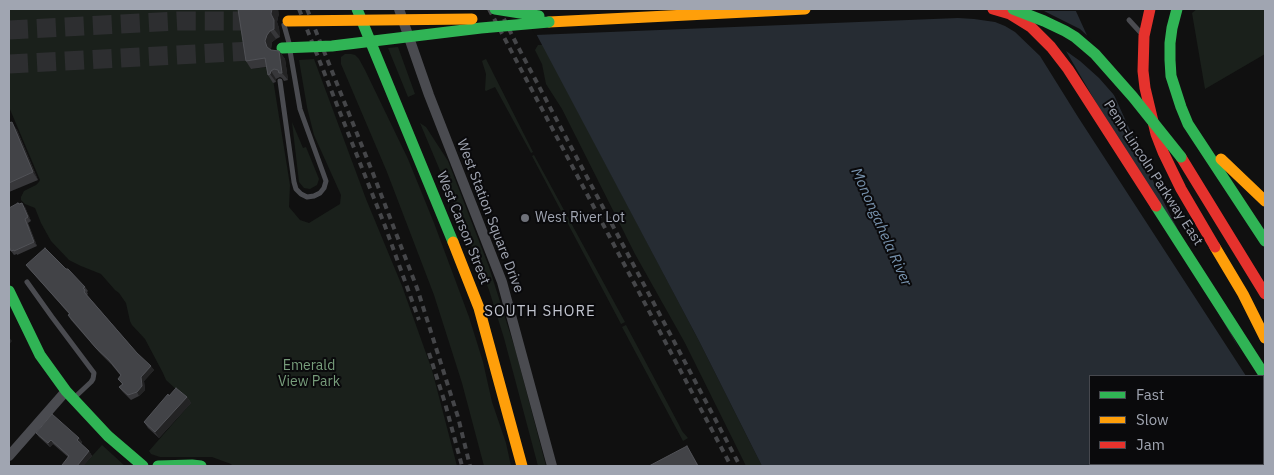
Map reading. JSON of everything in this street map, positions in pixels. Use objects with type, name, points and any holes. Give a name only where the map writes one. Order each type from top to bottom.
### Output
[{"type":"main road","name":"West Carson Street","points":[[357,9],[479,308],[522,466]]},
{"type":"main road","points":[[443,9],[552,20]]},
{"type":"main road","points":[[495,9],[552,20]]},
{"type":"main road","points":[[282,48],[332,46],[552,20],[732,9]]},
{"type":"main road","points":[[283,21],[552,20],[805,9]]},
{"type":"main road","name":"Penn-Lincoln Parkway East","points":[[993,9],[1010,14],[1031,27],[1051,47],[1068,69],[1265,376]]},
{"type":"main road","name":"Penn-Lincoln Parkway East","points":[[1013,9],[1066,31],[1095,54],[1182,157],[1255,256]]},
{"type":"main road","points":[[1150,9],[1142,53],[1145,88],[1156,134],[1181,189],[1244,294],[1265,324]]},
{"type":"main road","points":[[1177,9],[1170,43],[1170,60],[1175,90],[1188,124],[1265,241]]},
{"type":"main road","points":[[1188,124],[1214,153],[1265,201]]},
{"type":"main road","points":[[1182,157],[1265,294]]},
{"type":"main road","points":[[1226,182],[1265,227]]},
{"type":"main road","points":[[9,291],[40,355],[69,395],[108,436],[143,466]]},
{"type":"main road","points":[[1244,294],[1265,338]]},
{"type":"main road","points":[[158,466],[201,466]]},
{"type":"street","name":"West Station Square Drive","points":[[399,9],[429,95],[502,282],[552,466]]},
{"type":"street","points":[[9,456],[69,395]]},
{"type":"lane","points":[[1129,20],[1144,36]]},
{"type":"lane","points":[[280,82],[296,189],[307,197],[314,196],[320,193],[326,181],[300,109],[283,21]]},
{"type":"lane","points":[[27,282],[94,373],[91,382],[69,395]]},
{"type":"green space","name":"Emerald View Park","points":[[9,9],[243,9],[251,69],[268,67],[272,73],[290,185],[289,207],[300,220],[309,223],[340,204],[341,195],[314,135],[307,107],[299,60],[314,59],[366,199],[402,286],[432,370],[457,466],[233,466],[212,457],[160,457],[151,454],[149,451],[191,403],[166,380],[145,339],[132,325],[126,303],[119,293],[101,274],[69,260],[51,241],[35,208],[21,200],[24,191],[36,185],[40,180],[9,107]]},
{"type":"green space","points":[[1197,9],[1265,9],[1265,54],[1205,89],[1192,13]]},
{"type":"green space","points":[[538,45],[543,45],[698,339],[762,466],[746,466],[685,343],[635,254],[562,109],[546,84],[542,64],[535,50]]},
{"type":"green space","points":[[398,47],[415,94],[408,97],[388,48]]},
{"type":"green space","points":[[345,54],[355,55],[365,70],[408,159],[434,223],[469,317],[511,466],[484,466],[462,383],[434,295],[387,172],[341,64],[341,57]]},
{"type":"green space","points":[[486,59],[533,152],[531,153],[495,87],[485,90],[486,74],[482,61]]},
{"type":"green space","points":[[292,122],[303,148],[306,147],[319,179],[317,185],[310,189],[304,188],[299,182]]},
{"type":"green space","points":[[420,123],[426,127],[448,161],[489,267],[516,352],[546,466],[538,466],[504,338],[489,290]]},
{"type":"green space","points":[[534,155],[625,322],[621,324],[532,156]]},
{"type":"green space","points":[[626,325],[682,431],[688,438],[683,441],[622,327]]},
{"type":"green space","points":[[102,445],[125,466],[83,466]]},
{"type":"water","name":"Monongahela River","points":[[523,9],[1075,9],[1154,183],[1252,375],[1089,375],[1089,465],[1264,465],[1264,398],[1265,466],[762,466],[698,339]]},
{"type":"pier","points":[[521,9],[1078,9],[1079,11],[1044,11],[1080,29],[1092,40],[1121,103],[1099,78],[1066,51],[1254,375],[1245,375],[1040,56],[1015,32],[1005,26],[995,22],[958,18],[535,35]]},
{"type":"building","points":[[238,9],[272,9],[274,29],[267,35],[265,41],[267,47],[271,50],[279,51],[282,73],[274,69],[268,75],[265,58],[246,61]]},
{"type":"building","points":[[12,122],[33,172],[9,183],[9,123]]},
{"type":"building","points":[[22,203],[28,217],[25,219],[34,242],[11,251],[9,246],[9,208]]},
{"type":"building","points":[[45,248],[85,287],[83,288],[84,292],[137,353],[151,366],[141,377],[142,386],[137,392],[128,395],[119,387],[123,384],[118,379],[121,375],[26,265]]},
{"type":"building","points":[[176,388],[187,397],[155,432],[144,422],[168,394],[169,396]]},
{"type":"building","points":[[52,414],[79,438],[77,440],[89,451],[77,466],[63,466],[69,456],[51,440],[48,443],[36,433]]},
{"type":"building","points":[[687,446],[698,466],[649,466]]},
{"type":"tunnel","points":[[9,30],[178,21],[265,21]]},
{"type":"tunnel","points":[[9,64],[270,50]]},
{"type":"railway","points":[[299,9],[385,226],[419,320]]},
{"type":"railway","points":[[307,9],[417,288],[458,417],[470,466]]},
{"type":"railway","points":[[489,9],[731,466]]},
{"type":"railway","points":[[499,9],[740,466]]},
{"type":"railway","points":[[429,353],[462,466]]},
{"type":"traffic: fast","points":[[357,9],[453,242]]},
{"type":"traffic: fast","points":[[495,9],[539,16]]},
{"type":"traffic: fast","points":[[1013,9],[1065,31],[1095,54],[1133,97],[1181,157]]},
{"type":"traffic: fast","points":[[1177,9],[1172,28],[1170,60],[1171,76],[1181,107],[1188,124],[1265,241]]},
{"type":"traffic: fast","points":[[282,48],[332,46],[481,28],[549,22]]},
{"type":"traffic: fast","points":[[1156,206],[1265,376]]},
{"type":"traffic: fast","points":[[9,291],[40,355],[66,391],[108,436],[143,466]]},
{"type":"traffic: fast","points":[[158,466],[201,466]]},
{"type":"traffic: slow","points":[[549,22],[805,9]]},
{"type":"traffic: slow","points":[[288,21],[472,19]]},
{"type":"traffic: slow","points":[[1221,159],[1265,201]]},
{"type":"traffic: slow","points":[[453,242],[479,308],[522,466]]},
{"type":"traffic: slow","points":[[1215,247],[1243,294],[1265,338]]},
{"type":"traffic: jam","points":[[993,9],[1010,14],[1031,27],[1051,47],[1068,69],[1156,206]]},
{"type":"traffic: jam","points":[[1150,9],[1144,36],[1143,71],[1156,134],[1181,189],[1215,247]]},
{"type":"traffic: jam","points":[[1181,157],[1265,294]]},
{"type":"place","name":"West River Lot","points":[[525,218]]},
{"type":"district","name":"SOUTH SHORE","points":[[540,312]]}]
